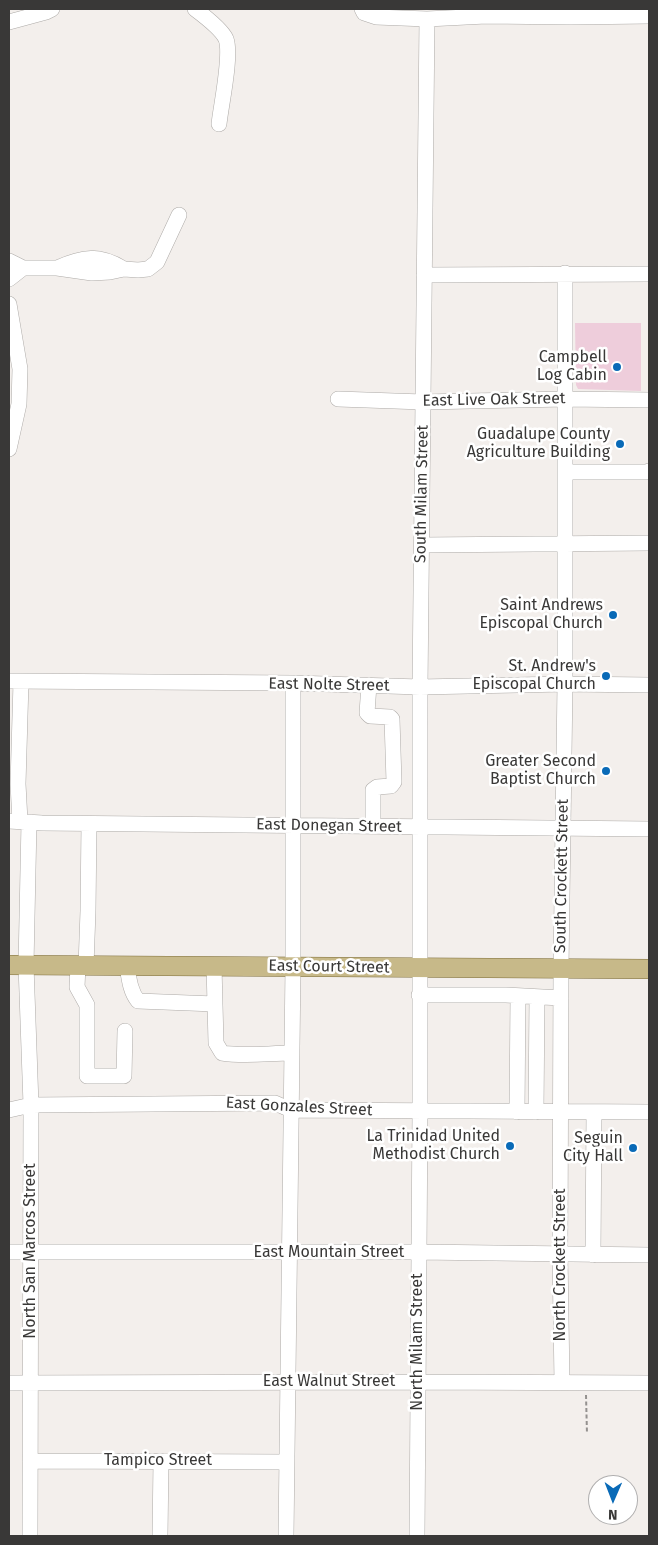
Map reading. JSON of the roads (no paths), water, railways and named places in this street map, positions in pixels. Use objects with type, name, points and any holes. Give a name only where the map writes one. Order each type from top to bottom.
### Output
[{"type":"main road","name":"East Court Street","points":[[17,965],[649,969]]},
{"type":"street","points":[[9,22],[52,9]]},
{"type":"street","points":[[195,9],[208,18],[226,38],[228,61],[219,124]]},
{"type":"street","points":[[363,11],[376,17],[427,19],[486,16],[649,16]]},
{"type":"street","name":"South Milam Street","points":[[419,968],[427,19]]},
{"type":"street","points":[[9,261],[22,268],[57,268],[72,261],[89,258],[110,260],[124,268],[148,269],[157,262],[179,215]]},
{"type":"street","points":[[9,279],[22,268]]},
{"type":"street","name":"South Crockett Street","points":[[561,968],[565,684],[565,273]]},
{"type":"street","points":[[424,275],[649,274]]},
{"type":"street","points":[[9,304],[20,369],[19,404],[9,449]]},
{"type":"street","name":"East Live Oak Street","points":[[338,399],[423,402],[565,399],[649,400]]},
{"type":"street","points":[[564,472],[649,471]]},
{"type":"street","points":[[422,545],[649,543]]},
{"type":"street","name":"East Nolte Street","points":[[15,681],[420,687],[565,684],[649,685]]},
{"type":"street","name":"North San Marcos Street","points":[[15,681],[19,822],[17,965],[31,1105],[30,1536]]},
{"type":"street","points":[[286,1536],[287,1383],[291,1253],[293,684]]},
{"type":"street","points":[[369,685],[367,713],[370,716],[390,717],[392,719],[394,782],[391,786],[373,790],[373,826]]},
{"type":"street","name":"East Donegan Street","points":[[19,822],[649,829]]},
{"type":"street","points":[[90,824],[82,966],[77,987],[87,1005],[87,1076],[124,1076],[125,1031]]},
{"type":"street","points":[[127,966],[130,984],[138,1001],[215,1004]]},
{"type":"street","points":[[214,966],[216,1043],[222,1053],[234,1056],[292,1053]]},
{"type":"street","name":"North Milam Street","points":[[417,1536],[420,1111],[419,968]]},
{"type":"street","name":"North Crockett Street","points":[[561,968],[562,1112],[560,1255],[562,1382]]},
{"type":"street","points":[[419,995],[561,998]]},
{"type":"street","points":[[518,996],[518,1112]]},
{"type":"street","points":[[536,1112],[537,997]]},
{"type":"street","name":"East Gonzales Street","points":[[9,1110],[31,1105],[275,1103],[291,1110],[649,1112]]},
{"type":"street","points":[[593,1255],[594,1112]]},
{"type":"street","name":"East Mountain Street","points":[[9,1252],[418,1252],[649,1255]]},
{"type":"street","name":"East Walnut Street","points":[[9,1384],[649,1383]]},
{"type":"street","name":"Tampico Street","points":[[30,1461],[286,1462]]},
{"type":"street","points":[[160,1461],[160,1536]]},
{"type":"place","name":"Campbell Log Cabin","points":[[617,367]]},
{"type":"place","name":"Guadalupe County Agriculture Building","points":[[620,444]]},
{"type":"place","name":"Saint Andrews Episcopal Church","points":[[613,615]]},
{"type":"place","name":"St. Andrew's Episcopal Church","points":[[606,676]]},
{"type":"place","name":"Greater Second Baptist Church","points":[[606,771]]},
{"type":"place","name":"La Trinidad United Methodist Church","points":[[510,1146]]},
{"type":"place","name":"Seguin City Hall","points":[[633,1148]]}]
